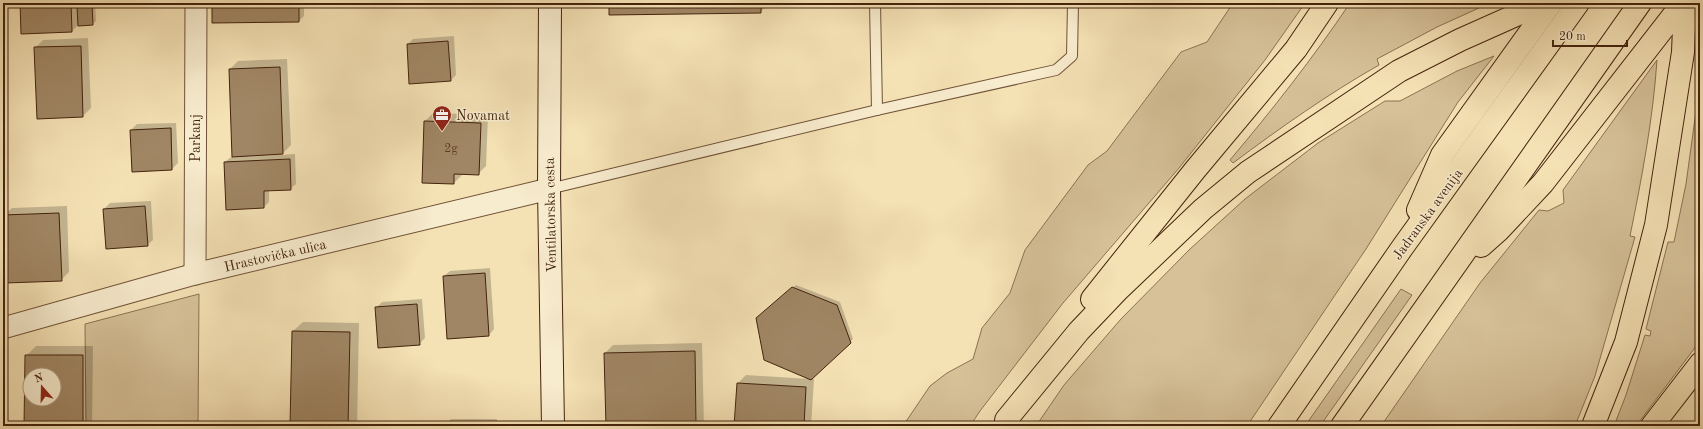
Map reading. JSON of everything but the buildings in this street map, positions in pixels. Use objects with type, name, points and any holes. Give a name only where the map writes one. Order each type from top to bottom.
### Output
[{"type":"highway","points":[[1004,423],[1096,294],[1195,170],[1296,49],[1328,3]]},
{"type":"highway","points":[[1004,423],[1042,375],[1084,326],[1155,254],[1203,209],[1248,172],[1399,71],[1460,40],[1543,3]]},
{"type":"highway","points":[[1402,248],[1442,155],[1551,3]]},
{"type":"highway","name":"Jadranska avenija","points":[[1279,426],[1402,248],[1578,3]]},
{"type":"highway","points":[[1342,426],[1640,3]]},
{"type":"highway","points":[[1455,267],[1498,230],[1543,183],[1684,3]]},
{"type":"highway","points":[[1593,426],[1626,342],[1656,225],[1683,52],[1684,3]]},
{"type":"highway","points":[[1652,426],[1700,364]]},
{"type":"main road","name":"Ventilatorska cesta","points":[[550,3],[549,189],[553,426]]},
{"type":"street","name":"Parkanj","points":[[195,274],[196,3]]},
{"type":"street","name":"Hrastovička ulica","points":[[3,328],[195,274],[549,189]]},
{"type":"lane","points":[[875,3],[876,110]]},
{"type":"lane","points":[[549,189],[876,110],[1056,70],[1072,56],[1073,3]]},
{"type":"shaded area","points":[[1233,3],[1305,3],[1265,60],[1179,168],[1063,303],[970,426],[903,426],[930,386],[947,373],[973,359],[982,328],[1010,293],[1025,250],[1088,165],[1107,151],[1181,52],[1207,42]]},
{"type":"shaded area","points":[[1350,3],[1490,3],[1437,27],[1377,59],[1379,65],[1304,112],[1233,163],[1230,160],[1262,122],[1322,44]]},
{"type":"shaded area","points":[[1494,56],[1458,102],[1366,249],[1247,426],[1036,426],[1064,385],[1121,319],[1190,249],[1245,199],[1318,143],[1385,101],[1400,101],[1457,71]]},
{"type":"shaded area","points":[[1657,60],[1653,104],[1639,192],[1630,236],[1635,237],[1595,376],[1575,426],[1381,426],[1480,283],[1539,210],[1548,211],[1564,203],[1563,190]]},
{"type":"shaded area","points":[[1700,82],[1700,341],[1636,426],[1614,426],[1626,395],[1645,335],[1650,336],[1651,331],[1646,329],[1668,242],[1674,242],[1686,184]]},
{"type":"shaded area","points":[[1401,289],[1412,295],[1320,426],[1305,426]]},
{"type":"shaded area","points":[[199,294],[198,426],[86,426],[85,324]]},
{"type":"place","name":"Novamat","points":[[442,132]]}]
